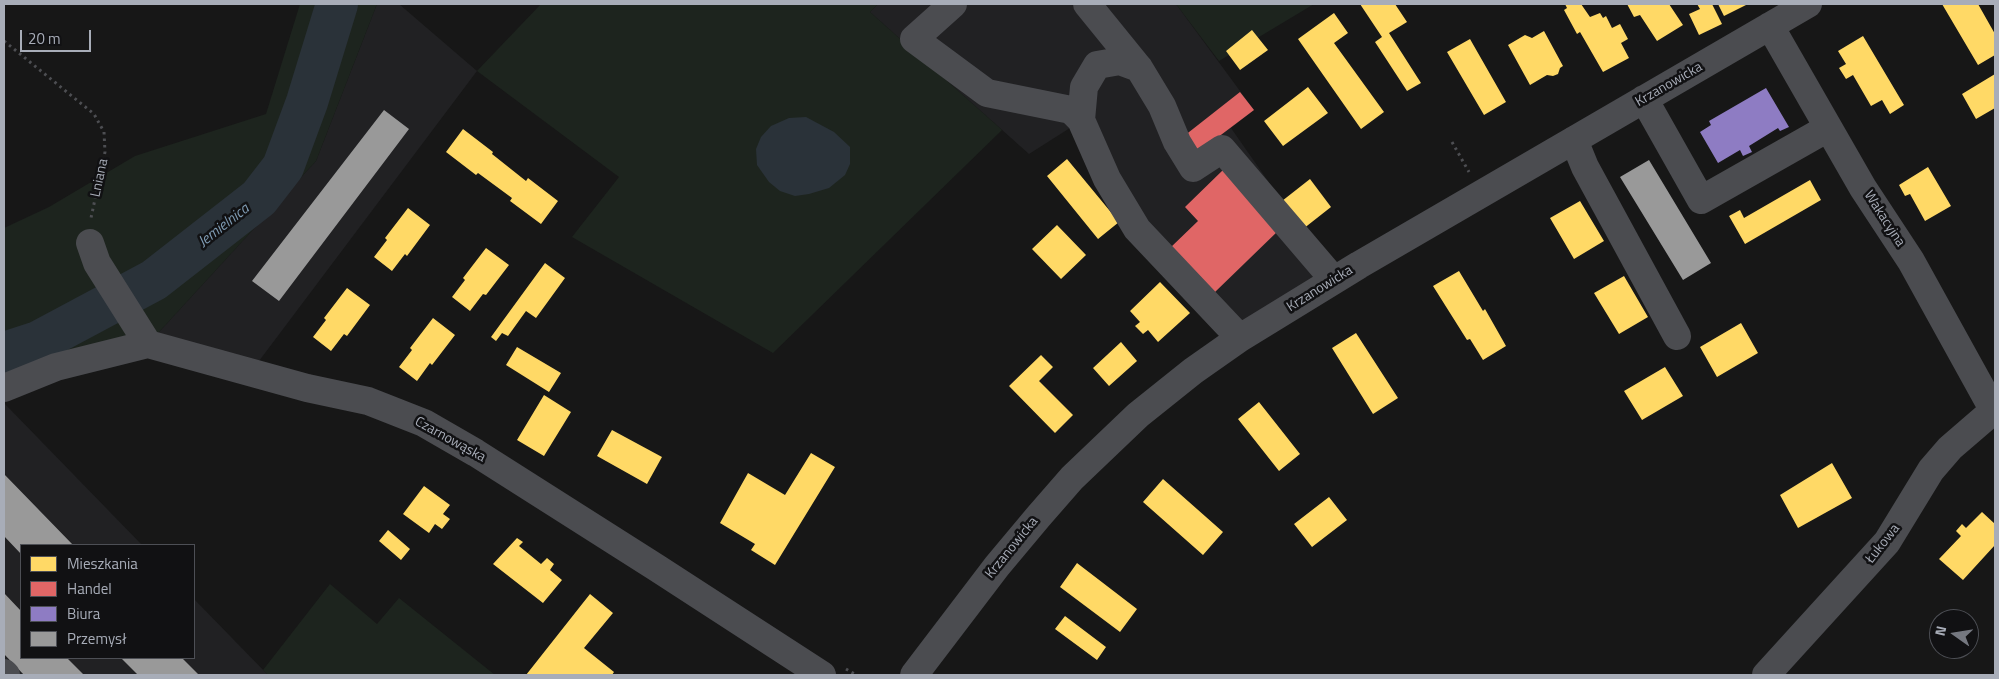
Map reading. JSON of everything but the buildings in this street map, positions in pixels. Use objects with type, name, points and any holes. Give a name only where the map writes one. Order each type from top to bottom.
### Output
[{"type":"street","points":[[953,4],[914,39],[987,93],[1071,110],[1081,120],[1108,179],[1137,229],[1240,338]]},
{"type":"street","points":[[1087,4],[1139,68],[1162,106],[1177,142],[1193,168],[1222,149],[1334,280]]},
{"type":"street","name":"Krzanowicka","points":[[914,675],[997,566],[1072,478],[1138,415],[1193,371],[1240,338],[1334,280],[1808,4]]},
{"type":"street","name":"Wakacyjna","points":[[1770,26],[1863,188],[1911,261],[1994,412]]},
{"type":"street","points":[[1081,120],[1084,88],[1097,65],[1120,61],[1139,68]]},
{"type":"street","points":[[1644,99],[1701,200],[1828,128]]},
{"type":"street","points":[[1574,140],[1585,167],[1677,336]]},
{"type":"street","points":[[90,243],[97,263],[148,344]]},
{"type":"street","name":"Czarnowąska","points":[[4,388],[56,367],[148,344],[307,388],[368,401],[424,423],[476,453],[641,557],[822,675]]},
{"type":"street","name":"Łukowa","points":[[1766,675],[1887,542],[1932,470],[1950,448],[1994,412]]},
{"type":"path","name":"Lniana","points":[[4,42],[94,114],[104,132],[105,152],[90,224],[90,243]]},
{"type":"path","points":[[1452,142],[1473,178]]},
{"type":"shaded area","points":[[300,4],[377,4],[316,161],[148,344],[4,388],[4,228],[49,207],[135,156],[266,114]]},
{"type":"shaded area","points":[[377,4],[399,4],[477,71],[250,373],[148,344],[316,161]]},
{"type":"shaded area","points":[[541,4],[878,4],[870,12],[1002,130],[773,353],[572,237],[619,177],[477,71]]},
{"type":"shaded area","points":[[878,4],[1176,4],[1254,110],[1231,128],[1282,201],[1340,276],[1240,338],[1137,229],[1081,121],[1029,154],[870,12]]},
{"type":"shaded area","points":[[1176,4],[1314,4],[1219,61]]},
{"type":"shaded area","points":[[806,117],[834,132],[850,147],[850,164],[845,175],[829,188],[795,196],[780,191],[769,182],[757,165],[756,149],[761,137],[771,126],[789,118]]},
{"type":"shaded area","points":[[4,403],[141,544],[20,544],[20,659],[195,659],[195,600],[268,675],[4,675]]},
{"type":"shaded area","points":[[330,584],[377,624],[399,598],[495,675],[268,675],[263,670]]},
{"type":"waterway","name":"Jemielnica","points":[[4,353],[38,342],[154,280],[259,198],[283,167],[307,102],[337,4]]}]
